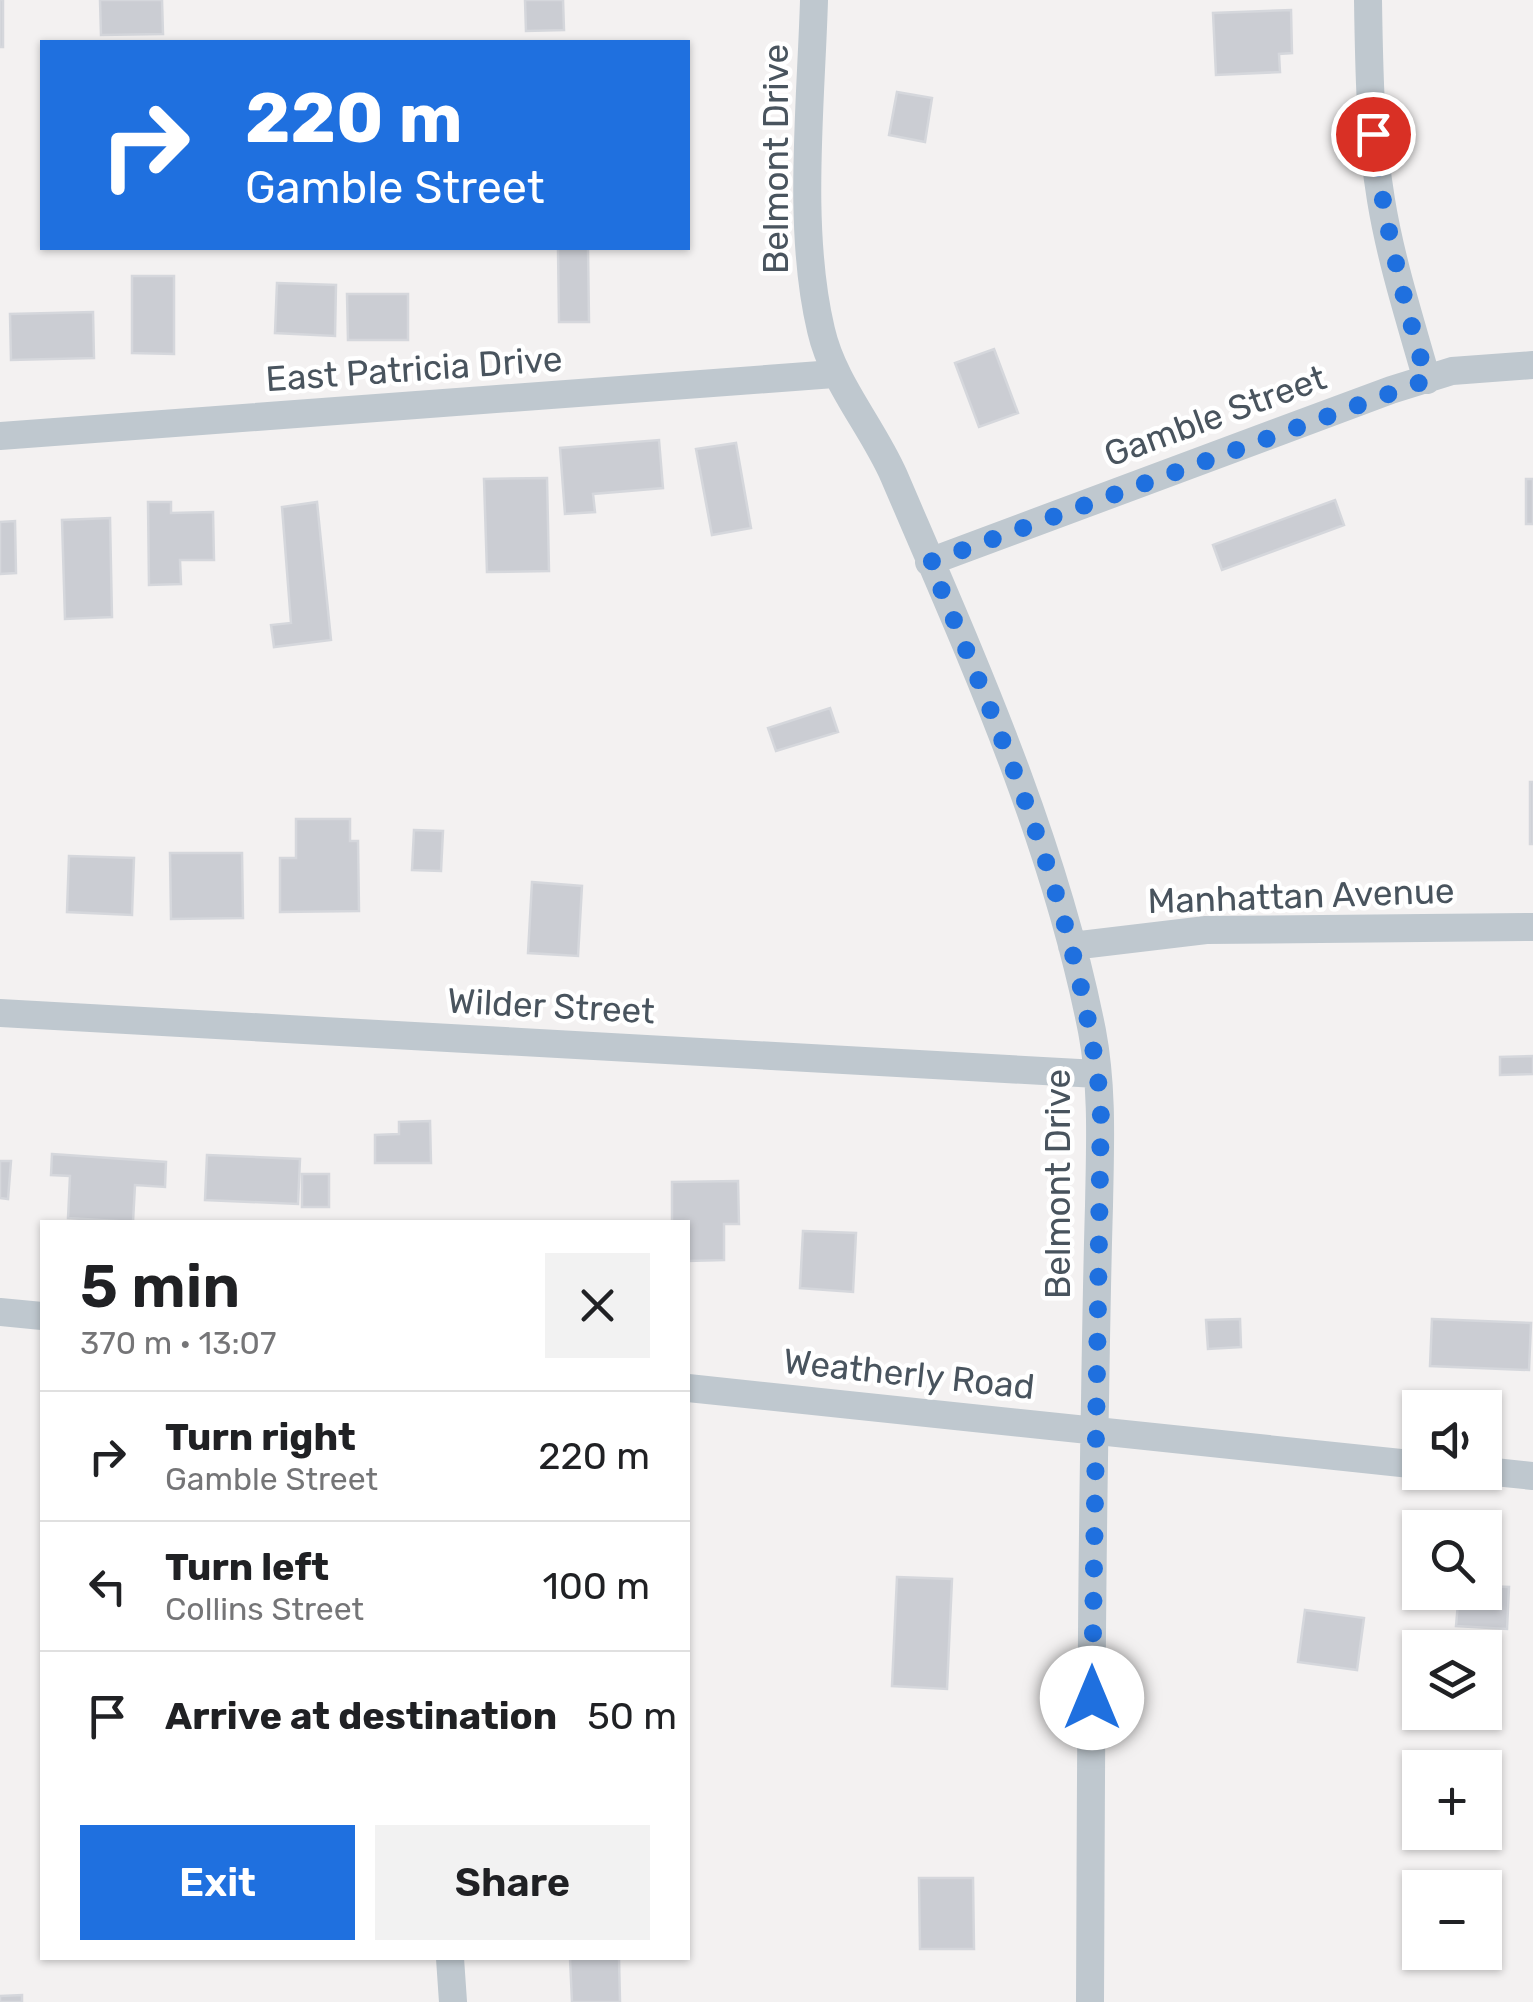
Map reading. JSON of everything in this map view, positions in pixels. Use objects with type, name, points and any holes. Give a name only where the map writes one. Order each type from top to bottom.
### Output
[{"type":"street","name":"Belmont Drive","points":[[814,0],[808,225],[814,300],[834,374],[846,386],[891,469],[1007,748],[1059,896],[1098,1074],[1101,1104],[1090,2002]]},
{"type":"street","points":[[1368,0],[1369,100],[1381,200],[1398,280],[1427,380]]},
{"type":"street","name":"Gamble Street","points":[[930,562],[1452,371],[1533,364]]},
{"type":"street","name":"East Patricia Drive","points":[[0,436],[834,374]]},
{"type":"street","name":"Manhattan Avenue","points":[[1072,946],[1206,930],[1533,927]]},
{"type":"street","name":"Wilder Street","points":[[0,1013],[1098,1074]]},
{"type":"street","points":[[0,1312],[40,1316]]},
{"type":"street","name":"Weatherly Road","points":[[690,1388],[1402,1462]]},
{"type":"street","points":[[1502,1473],[1533,1476]]},
{"type":"street","points":[[450,1960],[453,2002]]},
{"type":"building","points":[[3,0],[3,47],[0,47]]},
{"type":"building","points":[[100,0],[162,0],[163,34],[101,35]]},
{"type":"building","points":[[525,0],[563,0],[564,30],[526,31]]},
{"type":"building","points":[[1291,10],[1292,53],[1279,54],[1280,72],[1216,75],[1213,13]]},
{"type":"building","points":[[897,92],[932,98],[925,142],[889,135]]},
{"type":"building","points":[[558,250],[588,250],[589,322],[559,322]]},
{"type":"building","points":[[132,276],[174,276],[174,354],[132,353]]},
{"type":"building","points":[[277,283],[336,285],[335,336],[275,333]]},
{"type":"building","points":[[347,294],[408,294],[408,340],[348,340]]},
{"type":"building","points":[[93,312],[94,358],[11,360],[10,314]]},
{"type":"building","points":[[994,349],[1018,413],[979,427],[955,363]]},
{"type":"building","points":[[659,440],[663,488],[593,494],[595,512],[565,514],[560,448]]},
{"type":"building","points":[[736,443],[751,528],[712,535],[696,449]]},
{"type":"building","points":[[547,478],[549,571],[487,572],[484,479]]},
{"type":"building","points":[[1526,479],[1533,479],[1533,524],[1526,524]]},
{"type":"building","points":[[1335,500],[1344,525],[1222,570],[1213,545]]},
{"type":"building","points":[[148,502],[171,502],[171,513],[213,512],[214,560],[180,560],[181,584],[149,585]]},
{"type":"building","points":[[317,502],[331,640],[274,647],[271,625],[291,623],[282,507]]},
{"type":"building","points":[[110,518],[112,617],[65,619],[62,520]]},
{"type":"building","points":[[15,521],[16,573],[0,574],[0,522]]},
{"type":"building","points":[[830,708],[838,732],[776,751],[768,728]]},
{"type":"building","points":[[1533,782],[1533,844],[1530,844]]},
{"type":"building","points":[[296,819],[350,819],[350,841],[358,841],[359,911],[280,912],[280,858],[296,858]]},
{"type":"building","points":[[414,830],[443,831],[441,871],[412,870]]},
{"type":"building","points":[[170,853],[242,853],[243,918],[171,919]]},
{"type":"building","points":[[69,856],[134,858],[132,915],[67,912]]},
{"type":"building","points":[[532,882],[582,886],[578,956],[528,953]]},
{"type":"building","points":[[1533,1056],[1533,1074],[1500,1075],[1500,1057]]},
{"type":"building","points":[[430,1121],[431,1163],[375,1163],[375,1135],[399,1134],[399,1122]]},
{"type":"building","points":[[52,1154],[166,1162],[165,1187],[135,1185],[133,1220],[68,1218],[70,1176],[51,1175]]},
{"type":"building","points":[[207,1155],[300,1159],[298,1204],[205,1200]]},
{"type":"building","points":[[0,1161],[11,1161],[8,1199],[0,1198]]},
{"type":"building","points":[[302,1174],[329,1174],[329,1207],[302,1207]]},
{"type":"building","points":[[738,1181],[739,1224],[724,1224],[724,1260],[690,1261],[690,1220],[672,1220],[672,1182]]},
{"type":"building","points":[[803,1231],[856,1233],[853,1292],[800,1288]]},
{"type":"building","points":[[1240,1319],[1241,1347],[1208,1349],[1206,1320]]},
{"type":"building","points":[[1432,1319],[1531,1323],[1529,1370],[1430,1366]]},
{"type":"building","points":[[897,1577],[952,1579],[947,1689],[892,1686]]},
{"type":"building","points":[[1502,1587],[1509,1587],[1507,1629],[1456,1626],[1457,1610],[1502,1610]]},
{"type":"building","points":[[1305,1610],[1364,1618],[1357,1670],[1298,1662]]},
{"type":"building","points":[[919,1878],[973,1878],[974,1949],[920,1949]]},
{"type":"building","points":[[570,1960],[619,1960],[620,2002],[572,2002]]},
{"type":"building","points":[[22,1995],[22,2002],[0,2002],[0,1996]]},
{"type":"route","points":[[1092,1698],[1101,1104],[1092,1034],[1059,896],[1007,748],[930,562],[1427,380],[1398,280],[1381,200],[1373,134]]}]
